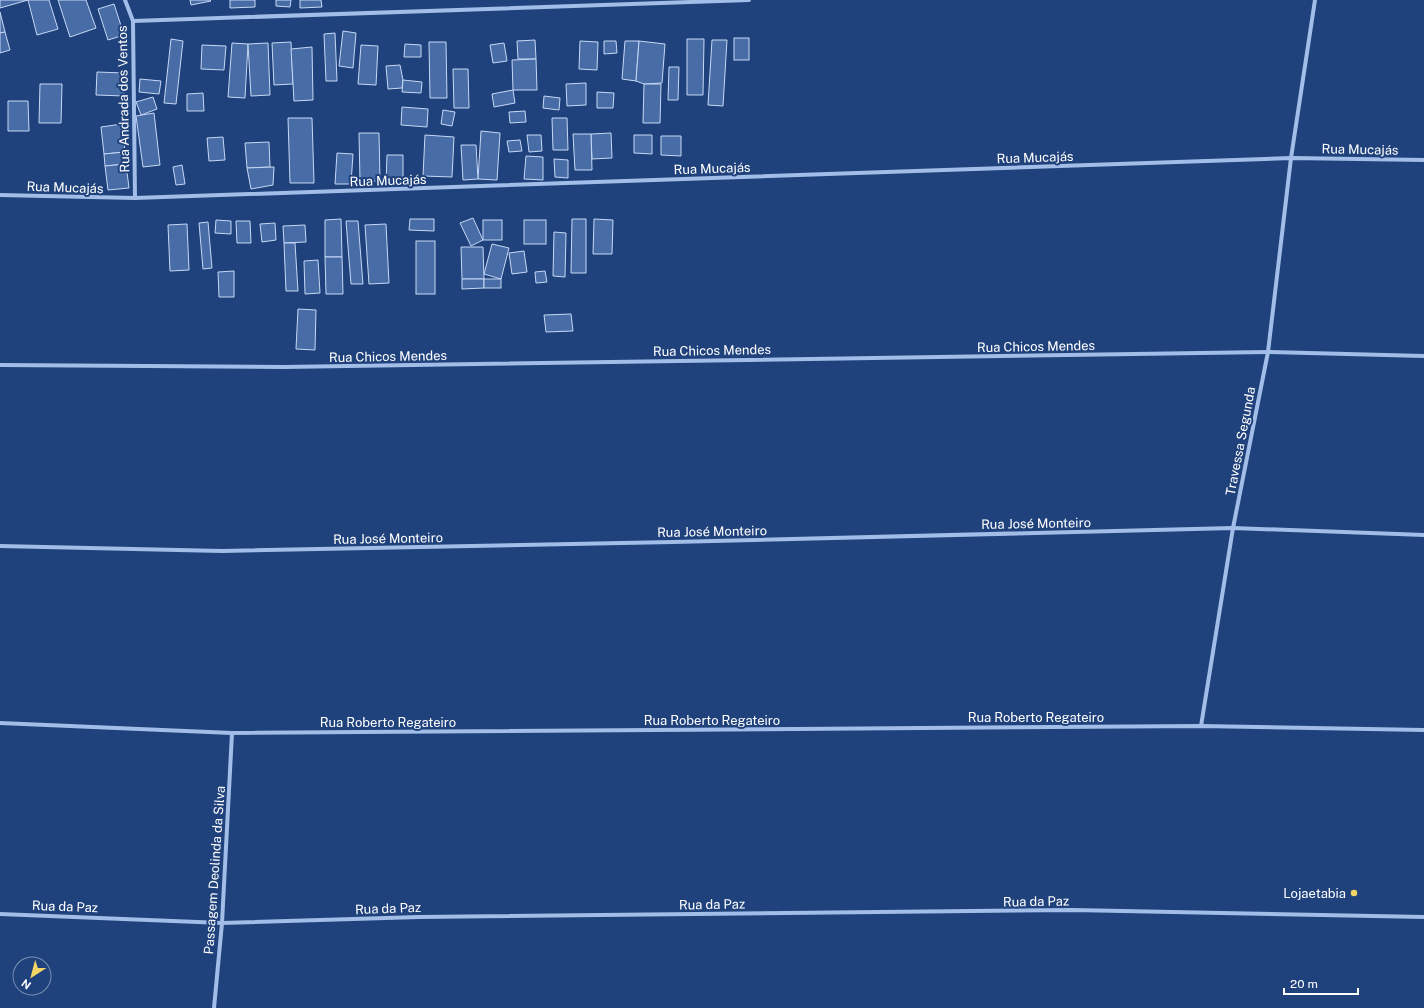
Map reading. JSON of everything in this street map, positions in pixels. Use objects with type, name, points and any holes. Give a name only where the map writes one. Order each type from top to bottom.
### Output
[{"type":"street","name":"Rua Andrada dos Ventos","points":[[125,0],[132,21],[135,198]]},
{"type":"street","points":[[132,21],[749,0]]},
{"type":"street","name":"Travessa Segunda","points":[[1201,726],[1233,528],[1268,352],[1291,158],[1315,0]]},
{"type":"street","name":"Rua Mucajás","points":[[0,195],[135,198],[1291,158],[1424,160]]},
{"type":"street","name":"Rua Chicos Mendes","points":[[0,365],[283,367],[1268,352],[1424,356]]},
{"type":"street","name":"Rua José Monteiro","points":[[0,546],[222,551],[673,542],[1233,528],[1424,535]]},
{"type":"street","name":"Rua Roberto Regateiro","points":[[0,723],[232,733],[1201,726],[1424,730]]},
{"type":"street","name":"Passagem Deolinda da Silva","points":[[214,1008],[222,923],[232,733]]},
{"type":"street","name":"Rua da Paz","points":[[0,914],[222,923],[419,917],[1065,910],[1424,917]]},
{"type":"building","points":[[0,0],[28,0],[0,8]]},
{"type":"building","points":[[28,0],[49,0],[58,29],[37,35]]},
{"type":"building","points":[[58,0],[86,0],[96,28],[70,37]]},
{"type":"building","points":[[190,0],[210,0],[211,1],[191,5]]},
{"type":"building","points":[[230,0],[255,0],[255,7],[230,8]]},
{"type":"building","points":[[276,0],[291,0],[290,7],[276,6]]},
{"type":"building","points":[[300,0],[321,0],[322,7],[300,8]]},
{"type":"building","points":[[114,4],[124,35],[108,40],[98,9]]},
{"type":"building","points":[[0,12],[5,32],[0,33]]},
{"type":"building","points":[[343,31],[356,33],[353,68],[339,66]]},
{"type":"building","points":[[5,32],[10,50],[0,53],[0,33]]},
{"type":"building","points":[[335,33],[337,81],[326,81],[324,34]]},
{"type":"building","points":[[734,38],[749,38],[749,60],[734,60]]},
{"type":"building","points":[[171,39],[183,41],[176,104],[164,103]]},
{"type":"building","points":[[687,39],[704,39],[703,95],[687,95]]},
{"type":"building","points":[[535,40],[536,59],[518,59],[517,41]]},
{"type":"building","points":[[712,40],[727,40],[723,106],[708,105]]},
{"type":"building","points":[[580,41],[598,42],[597,70],[579,69]]},
{"type":"building","points":[[604,41],[616,41],[617,53],[604,54]]},
{"type":"building","points":[[625,41],[639,41],[636,81],[622,79]]},
{"type":"building","points":[[639,41],[665,44],[662,83],[644,84],[636,81]]},
{"type":"building","points":[[291,42],[293,84],[274,85],[272,43]]},
{"type":"building","points":[[429,42],[446,42],[447,98],[430,98]]},
{"type":"building","points":[[232,43],[248,44],[245,98],[228,97]]},
{"type":"building","points":[[268,43],[270,95],[251,96],[248,44]]},
{"type":"building","points":[[504,43],[507,61],[493,63],[490,45]]},
{"type":"building","points":[[405,44],[421,45],[421,57],[404,57]]},
{"type":"building","points":[[202,45],[226,46],[224,70],[201,69]]},
{"type":"building","points":[[361,45],[378,46],[376,85],[358,84]]},
{"type":"building","points":[[312,47],[313,100],[294,101],[291,49]]},
{"type":"building","points":[[536,59],[537,90],[513,90],[512,60]]},
{"type":"building","points":[[400,65],[403,80],[402,88],[388,89],[386,66]]},
{"type":"building","points":[[669,67],[679,67],[678,100],[668,100]]},
{"type":"building","points":[[453,69],[468,69],[469,108],[454,108]]},
{"type":"building","points":[[97,72],[124,73],[124,96],[96,95]]},
{"type":"building","points":[[140,79],[161,81],[159,94],[139,92]]},
{"type":"building","points":[[403,80],[422,82],[421,93],[402,92]]},
{"type":"building","points":[[586,83],[586,105],[567,106],[566,84]]},
{"type":"building","points":[[40,84],[62,84],[61,123],[39,123]]},
{"type":"building","points":[[644,84],[661,84],[660,123],[643,123]]},
{"type":"building","points":[[513,90],[515,103],[494,107],[492,94]]},
{"type":"building","points":[[597,92],[614,93],[613,108],[597,108]]},
{"type":"building","points":[[203,93],[204,111],[187,111],[187,94]]},
{"type":"building","points":[[544,96],[560,98],[559,110],[543,108]]},
{"type":"building","points":[[153,97],[157,109],[141,115],[136,102]]},
{"type":"building","points":[[8,101],[28,101],[29,131],[8,131]]},
{"type":"building","points":[[402,107],[428,109],[427,127],[401,125]]},
{"type":"building","points":[[443,110],[455,112],[452,126],[441,124]]},
{"type":"building","points":[[525,111],[526,122],[510,123],[509,112]]},
{"type":"building","points":[[154,113],[160,165],[143,167],[136,116]]},
{"type":"building","points":[[288,118],[312,118],[314,183],[290,183]]},
{"type":"building","points":[[552,118],[567,118],[568,150],[553,150]]},
{"type":"building","points":[[122,124],[125,152],[104,154],[101,127]]},
{"type":"building","points":[[481,131],[500,133],[497,180],[478,179]]},
{"type":"building","points":[[359,133],[379,133],[380,181],[360,181]]},
{"type":"building","points":[[611,133],[612,158],[592,159],[591,134]]},
{"type":"building","points":[[573,134],[591,134],[592,170],[575,170]]},
{"type":"building","points":[[425,135],[454,137],[452,177],[423,176]]},
{"type":"building","points":[[527,135],[541,135],[542,151],[529,152]]},
{"type":"building","points":[[634,135],[652,135],[652,154],[634,153]]},
{"type":"building","points":[[661,136],[681,136],[681,156],[661,155]]},
{"type":"building","points":[[223,137],[225,160],[209,161],[207,138]]},
{"type":"building","points":[[520,140],[522,151],[509,152],[507,141]]},
{"type":"building","points":[[269,142],[270,167],[247,168],[245,143]]},
{"type":"building","points":[[461,145],[476,145],[478,179],[463,180]]},
{"type":"building","points":[[125,152],[126,164],[105,166],[104,154]]},
{"type":"building","points":[[337,153],[353,154],[351,184],[335,184]]},
{"type":"building","points":[[387,155],[403,155],[403,183],[386,183]]},
{"type":"building","points":[[526,156],[543,157],[543,180],[524,179]]},
{"type":"building","points":[[554,159],[568,160],[568,178],[555,177]]},
{"type":"building","points":[[126,164],[129,188],[108,190],[105,166]]},
{"type":"building","points":[[182,165],[185,184],[176,185],[173,167]]},
{"type":"building","points":[[274,167],[273,185],[251,189],[247,168]]},
{"type":"building","points":[[473,218],[483,240],[471,246],[460,223]]},
{"type":"building","points":[[341,219],[342,257],[325,257],[325,220]]},
{"type":"building","points":[[410,219],[434,219],[434,231],[409,230]]},
{"type":"building","points":[[572,219],[586,219],[586,273],[571,273]]},
{"type":"building","points":[[594,219],[613,220],[612,254],[593,254]]},
{"type":"building","points":[[216,220],[231,221],[231,234],[215,233]]},
{"type":"building","points":[[483,220],[502,220],[502,240],[483,240]]},
{"type":"building","points":[[524,220],[546,220],[546,244],[524,244]]},
{"type":"building","points":[[236,221],[250,221],[251,243],[237,243]]},
{"type":"building","points":[[346,221],[358,221],[363,284],[351,284]]},
{"type":"building","points":[[208,222],[212,268],[203,269],[199,223]]},
{"type":"building","points":[[275,223],[276,240],[262,242],[260,224]]},
{"type":"building","points":[[187,224],[189,270],[170,271],[168,225]]},
{"type":"building","points":[[386,224],[389,283],[369,284],[365,225]]},
{"type":"building","points":[[305,225],[306,242],[284,243],[283,226]]},
{"type":"building","points":[[554,232],[566,233],[565,277],[553,276]]},
{"type":"building","points":[[416,241],[435,241],[435,294],[416,294]]},
{"type":"building","points":[[284,243],[295,243],[298,291],[286,291]]},
{"type":"building","points":[[492,244],[509,248],[501,279],[484,274]]},
{"type":"building","points":[[461,247],[483,247],[484,279],[462,279]]},
{"type":"building","points":[[524,251],[527,272],[512,274],[509,253]]},
{"type":"building","points":[[325,257],[342,257],[343,294],[326,294]]},
{"type":"building","points":[[318,260],[320,293],[305,294],[304,261]]},
{"type":"building","points":[[234,271],[234,297],[219,297],[218,272]]},
{"type":"building","points":[[545,271],[547,282],[536,283],[535,272]]},
{"type":"building","points":[[462,279],[484,279],[484,288],[462,289]]},
{"type":"building","points":[[484,279],[501,279],[501,288],[484,288]]},
{"type":"building","points":[[298,309],[316,310],[315,350],[296,349]]},
{"type":"building","points":[[571,314],[573,331],[546,332],[544,315]]},
{"type":"place","name":"Lojaetabia","points":[[1354,893]]}]
